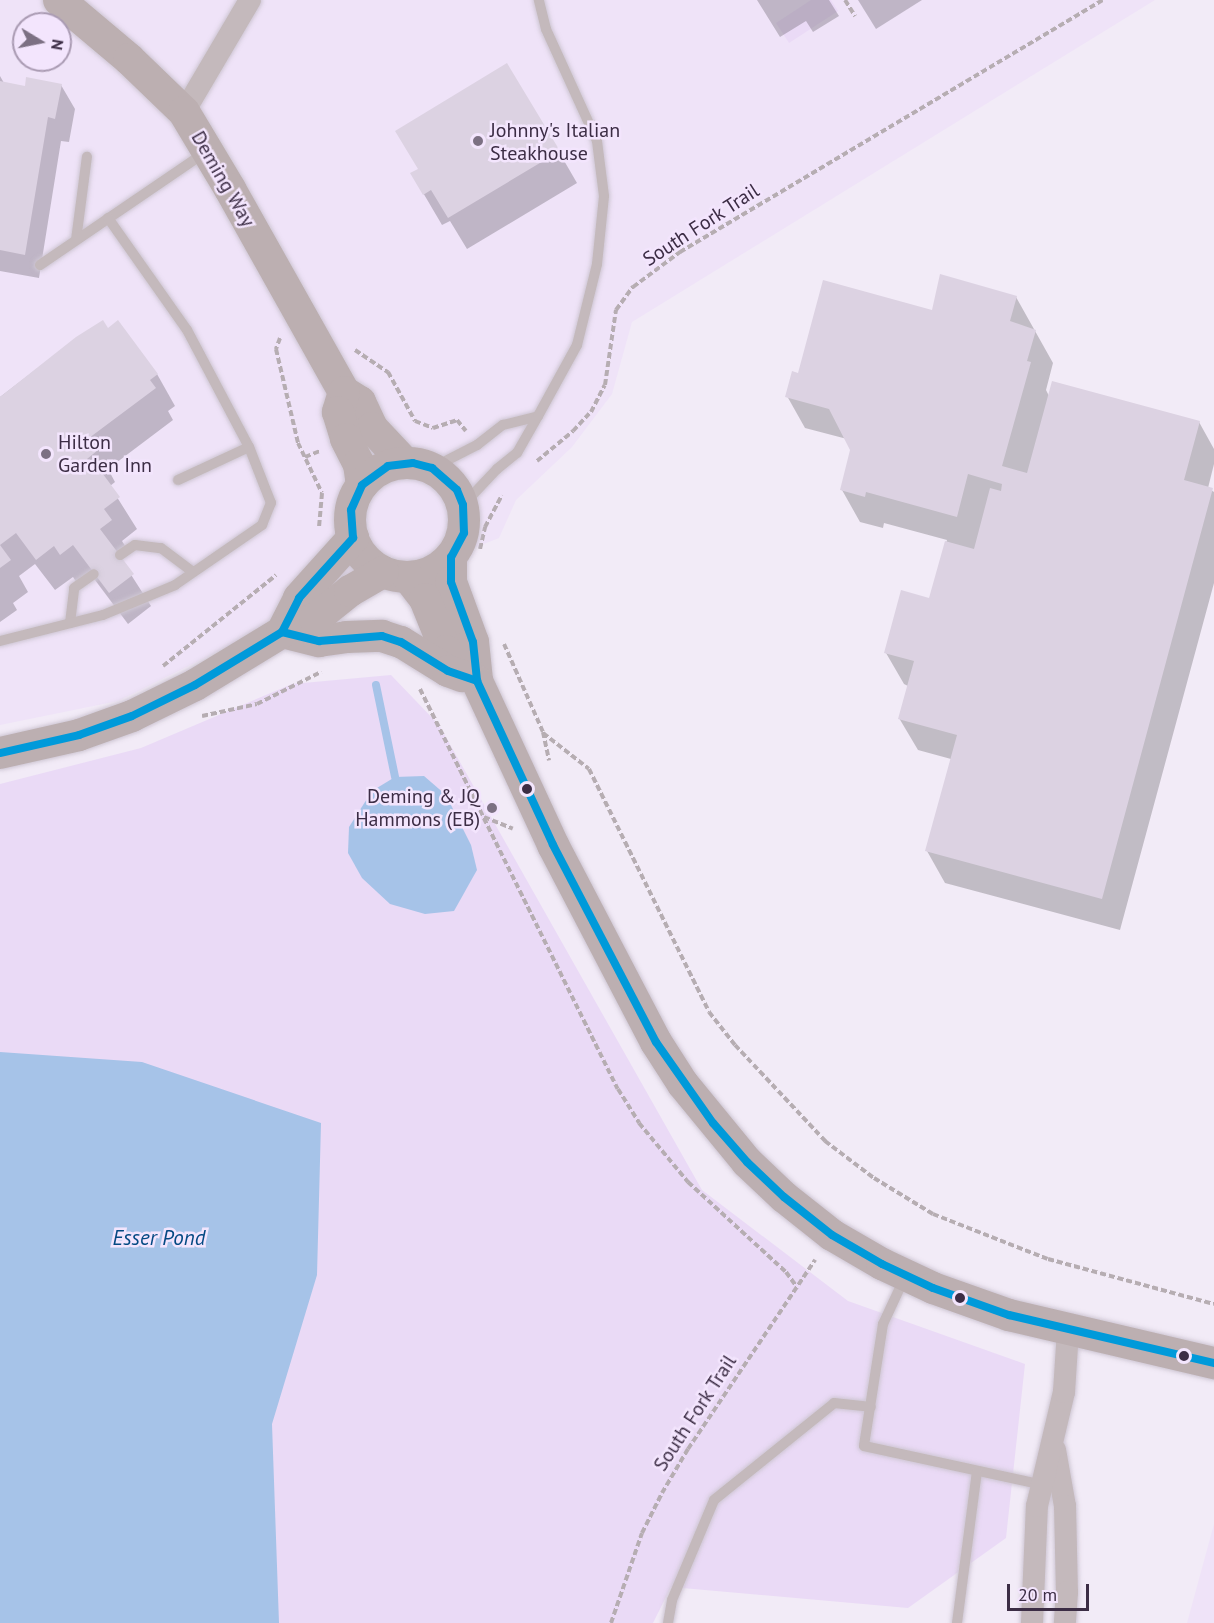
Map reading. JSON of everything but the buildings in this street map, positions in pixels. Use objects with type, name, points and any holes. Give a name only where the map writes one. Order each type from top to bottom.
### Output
[{"type":"street","name":"Deming Way","points":[[59,0],[129,59],[184,112],[344,392],[360,402],[372,428],[418,465]]},
{"type":"street","points":[[184,112],[250,0]]},
{"type":"street","points":[[344,392],[338,412],[346,439],[359,464],[362,484],[351,510],[353,538],[360,552],[395,575],[425,599],[446,651],[477,681]]},
{"type":"street","points":[[362,484],[388,466],[418,465],[457,490],[463,505],[466,556],[451,582],[473,642],[477,681],[553,845],[656,1042],[683,1084],[747,1162],[784,1197],[832,1235],[933,1288],[1009,1315],[1214,1363]]},
{"type":"street","points":[[282,632],[299,598],[353,538]]},
{"type":"street","points":[[0,753],[79,735],[132,716],[195,685],[282,632],[315,619],[350,591],[395,575],[424,575],[466,556]]},
{"type":"street","points":[[282,632],[319,641],[346,637],[382,636],[401,642],[448,671],[477,681]]},
{"type":"street","points":[[1032,1623],[1038,1506],[1064,1392],[1068,1330]]},
{"type":"street","points":[[1053,1439],[1065,1506],[1067,1592],[1065,1623]]},
{"type":"lane","points":[[463,505],[497,469],[517,453],[538,416],[577,345],[597,264],[604,196],[597,141],[546,29],[539,0]]},
{"type":"lane","points":[[40,265],[207,151]]},
{"type":"lane","points":[[76,240],[87,157]]},
{"type":"lane","points":[[0,641],[103,615],[175,585],[261,525],[271,503],[249,447],[187,330],[108,218]]},
{"type":"lane","points":[[418,465],[477,445],[503,425],[538,416]]},
{"type":"lane","points":[[178,480],[249,447]]},
{"type":"lane","points":[[120,555],[135,545],[161,548],[194,572]]},
{"type":"lane","points":[[70,623],[74,588],[94,574]]},
{"type":"lane","points":[[906,1275],[883,1324],[864,1446],[1043,1485]]},
{"type":"lane","points":[[668,1623],[672,1600],[714,1500],[834,1403],[871,1407]]},
{"type":"lane","points":[[957,1623],[977,1471]]},
{"type":"path","points":[[845,0],[855,16]]},
{"type":"path","name":"South Fork Trail","points":[[527,468],[573,431],[591,412],[605,385],[616,310],[633,287],[680,252],[1102,0]]},
{"type":"path","points":[[293,301],[276,349],[298,443],[322,493],[322,512],[317,533]]},
{"type":"path","points":[[388,372],[416,422],[433,428],[457,420],[468,434]]},
{"type":"path","points":[[466,556],[505,490]]},
{"type":"path","points":[[213,625],[283,569]]},
{"type":"path","points":[[501,638],[543,732],[589,770],[709,1012],[735,1045],[825,1141],[874,1178],[933,1214],[1048,1259],[1214,1304]]},
{"type":"path","points":[[257,704],[329,668]]},
{"type":"path","points":[[419,687],[618,1089],[639,1123],[688,1182],[786,1272],[796,1286]]},
{"type":"path","name":"South Fork Trail","points":[[611,1623],[642,1533],[662,1493],[688,1449],[832,1235]]},
{"type":"shaded area","points":[[0,0],[1155,0],[632,322],[612,394],[572,447],[516,500],[499,538],[241,640],[118,701],[0,725]]},
{"type":"shaded area","points":[[811,0],[831,0],[838,11],[789,43],[776,23]]},
{"type":"shaded area","points":[[391,675],[439,725],[702,1190],[848,1301],[1025,1364],[1006,1538],[908,1608],[671,1587],[653,1623],[0,1623],[0,784],[141,748],[292,684]]},
{"type":"shaded area","points":[[1214,1524],[1214,1623],[1187,1623]]},
{"type":"water","points":[[424,776],[446,795],[471,845],[477,870],[454,911],[425,914],[390,904],[362,878],[348,853],[349,827],[372,791],[395,777]]},
{"type":"water","name":"Esser Pond","points":[[0,1052],[142,1062],[321,1123],[317,1275],[272,1424],[279,1623],[0,1623]]},
{"type":"waterway","points":[[376,685],[395,777]]},
{"type":"transit line","points":[[0,753],[79,735],[132,716],[195,685],[282,632],[299,598],[353,538],[351,510],[362,485],[388,466],[413,463],[432,468],[457,490],[463,505],[464,533],[451,557],[451,582],[473,642],[477,681],[553,845],[656,1042],[713,1123],[747,1162],[784,1197],[832,1235],[882,1264],[933,1288],[1009,1315],[1214,1363]]},
{"type":"transit line","points":[[282,632],[319,641],[382,636],[401,642],[448,671],[477,681]]},
{"type":"place","name":"Johnny's Italian Steakhouse","points":[[478,141]]},
{"type":"place","name":"Hilton Garden Inn","points":[[46,454]]},
{"type":"place","name":"Deming & JQ Hammons (EB)","points":[[492,808]]}]
